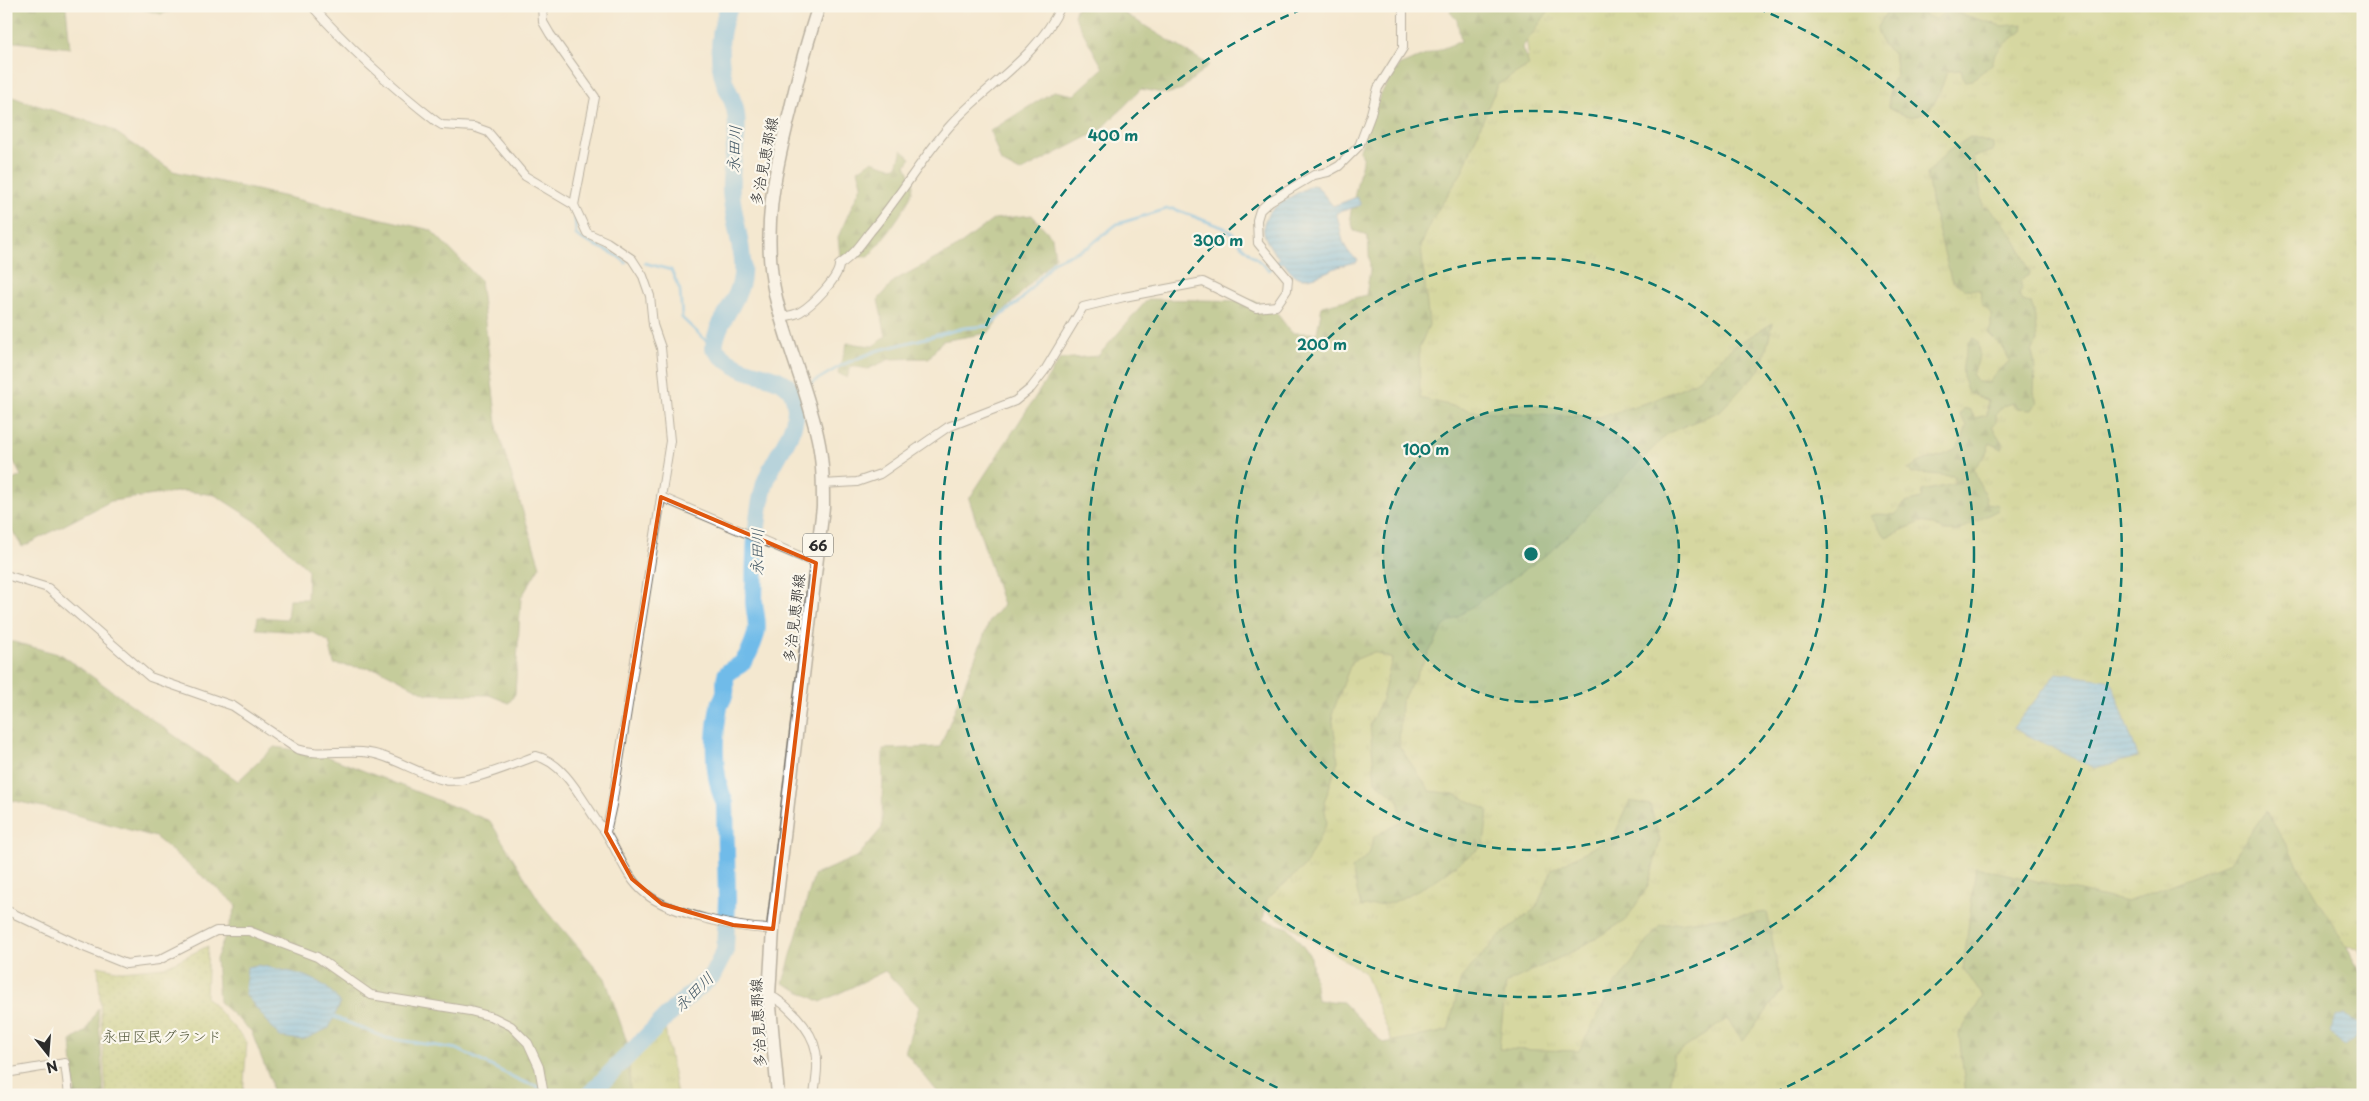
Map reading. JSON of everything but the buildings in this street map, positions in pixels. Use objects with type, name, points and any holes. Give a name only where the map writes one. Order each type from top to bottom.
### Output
[{"type":"main road","name":"多治見恵那線","points":[[778,1095],[769,995],[774,929],[816,563],[823,484],[818,439],[781,317],[769,262],[771,197],[802,62],[819,6]]},
{"type":"street","points":[[312,6],[353,51],[424,112],[442,125],[474,127],[488,132],[525,176],[574,205],[587,233],[607,242],[632,259],[643,276],[650,296],[653,325],[662,348],[670,441],[606,832]]},
{"type":"street","points":[[781,317],[799,313],[822,294],[839,270],[839,265],[846,260],[879,222],[946,130],[966,109],[1024,58],[1047,30],[1061,6]]},
{"type":"street","points":[[823,484],[857,482],[880,474],[948,427],[1015,401],[1031,388],[1046,370],[1083,307],[1202,282],[1256,308],[1276,306],[1287,290],[1288,279],[1258,243],[1257,220],[1260,210],[1270,201],[1314,175],[1328,172],[1339,166],[1358,146],[1364,136],[1380,84],[1403,48],[1403,6]]},
{"type":"street","points":[[542,7],[543,22],[550,34],[595,97],[574,205]]},
{"type":"street","points":[[661,498],[816,563]]},
{"type":"street","points":[[6,575],[48,588],[150,677],[233,706],[297,749],[307,752],[361,752],[377,754],[447,781],[491,772],[536,756],[543,757],[558,768],[606,832],[620,860],[645,893],[662,904],[733,925],[774,929]]},
{"type":"street","points":[[6,910],[79,945],[126,964],[159,960],[216,931],[249,931],[317,957],[371,995],[470,1011],[502,1021],[511,1026],[528,1043],[539,1067],[544,1095]]},
{"type":"street","points":[[769,995],[780,1000],[810,1031],[817,1056],[818,1069],[814,1095]]},
{"type":"street","points":[[6,1073],[66,1063],[69,1094]]},
{"type":"highlighted area","points":[[661,497],[816,563],[773,929],[733,925],[662,904],[632,879],[606,832]]},
{"type":"green space","points":[[6,6],[66,6],[70,48],[6,41]]},
{"type":"green space","points":[[131,6],[180,6],[179,9],[161,14]]},
{"type":"green space","points":[[1077,6],[1126,6],[1124,13],[1209,65],[1182,89],[1167,94],[1141,89],[1101,130],[1020,172],[1001,162],[990,131],[1054,91],[1074,95],[1103,68],[1074,16]]},
{"type":"green space","points":[[1452,6],[1552,6],[1522,48],[1529,65],[1497,85],[1462,172],[1431,221],[1421,246],[1429,325],[1419,348],[1420,398],[1473,411],[1600,417],[1652,401],[1695,382],[1734,346],[1773,323],[1761,368],[1720,411],[1668,433],[1553,550],[1444,626],[1401,702],[1399,746],[1430,791],[1454,794],[1488,810],[1484,845],[1433,882],[1392,903],[1361,907],[1352,869],[1369,854],[1374,837],[1402,821],[1398,799],[1375,781],[1370,724],[1382,699],[1392,659],[1374,652],[1352,661],[1332,714],[1338,761],[1324,803],[1327,823],[1305,866],[1267,899],[1263,920],[1289,928],[1311,957],[1317,1000],[1343,1002],[1383,1043],[1448,1031],[1461,978],[1501,935],[1536,908],[1552,870],[1614,836],[1630,801],[1650,805],[1660,841],[1648,886],[1626,920],[1578,949],[1506,983],[1499,1049],[1579,1051],[1610,992],[1660,925],[1767,912],[1782,991],[1743,1041],[1727,1019],[1673,1056],[1670,1081],[1678,1095],[940,1095],[905,1052],[919,1007],[885,971],[821,1002],[783,983],[814,875],[858,856],[882,828],[883,749],[940,747],[990,620],[1003,605],[969,499],[1060,359],[1098,356],[1148,299],[1254,301],[1275,311],[1292,333],[1317,333],[1322,306],[1366,295],[1370,270],[1368,235],[1354,231],[1350,216],[1363,157],[1359,151],[1380,95],[1398,66],[1461,41],[1457,20],[1450,12]]},
{"type":"green space","points":[[1554,6],[2363,6],[2363,958],[2359,949],[2106,914],[1992,1095],[1414,1095],[1364,972],[1262,908],[1373,288],[1362,177],[1525,63],[1528,54],[1526,35],[1543,14]]},
{"type":"green space","points":[[1896,6],[1904,6],[1936,20],[1946,10],[2002,26],[2023,24],[2022,31],[2002,46],[1995,54],[1992,64],[1972,80],[1964,81],[1961,70],[1947,71],[1939,94],[1930,108],[1917,116],[1908,116],[1889,107],[1889,86],[1897,74],[1894,54],[1883,45],[1877,29],[1886,13]]},
{"type":"green space","points":[[6,94],[108,127],[173,171],[431,230],[480,280],[498,432],[540,566],[521,598],[515,694],[509,703],[489,695],[427,694],[381,670],[334,664],[329,642],[314,633],[256,629],[258,617],[287,619],[289,599],[307,599],[308,570],[263,526],[215,495],[184,491],[111,501],[22,547],[6,520],[6,483],[21,476],[6,446]]},
{"type":"green space","points":[[1970,137],[1993,144],[1993,151],[1973,157],[1984,208],[1988,207],[2008,229],[2023,255],[2030,274],[2020,281],[2022,288],[2019,294],[2022,301],[2031,303],[2034,311],[2037,341],[2032,352],[2035,366],[2034,394],[2037,402],[2032,410],[2017,409],[2012,403],[2003,406],[1996,414],[1996,422],[1992,427],[2003,444],[2002,449],[1990,443],[1985,455],[1974,468],[1987,503],[1999,505],[1998,510],[1958,531],[1943,531],[1932,524],[1921,522],[1886,537],[1870,516],[1877,514],[1895,515],[1905,503],[1921,499],[1922,491],[1955,484],[1954,476],[1912,474],[1909,469],[1927,459],[1951,452],[1957,446],[1963,438],[1967,425],[1959,415],[1964,408],[1970,410],[1975,418],[1987,415],[1988,401],[1968,392],[1963,378],[1963,366],[1969,342],[1973,338],[1978,341],[1978,358],[1972,374],[1978,382],[1988,383],[2010,361],[2004,349],[1988,333],[1991,327],[1991,313],[1983,306],[1980,290],[1965,289],[1951,279],[1932,206],[1927,174],[1947,152]]},
{"type":"green space","points":[[902,150],[911,158],[906,165],[913,187],[907,204],[869,257],[840,256],[838,237],[862,184],[858,170],[871,161],[891,167],[897,166]]},
{"type":"green space","points":[[1032,215],[1052,237],[1055,257],[1008,307],[988,333],[942,341],[929,358],[890,359],[868,369],[851,366],[847,378],[838,373],[847,343],[873,346],[886,336],[878,300],[895,280],[954,249],[994,219]]},
{"type":"green space","points":[[6,642],[14,642],[62,655],[238,781],[274,747],[319,753],[490,821],[542,905],[605,978],[629,1048],[630,1095],[272,1095],[271,1082],[251,1031],[219,1002],[216,959],[237,905],[155,837],[65,812],[6,799]]},
{"type":"green space","points":[[2266,811],[2363,975],[2363,1095],[1966,1095],[1959,1034],[1983,996],[1963,969],[1976,867],[2127,902],[2230,862]]},
{"type":"green space","name":"永田区民グランド","points":[[208,946],[206,997],[247,1042],[243,1095],[106,1095],[98,966],[121,971],[164,967]]},
{"type":"green space","points":[[98,1008],[104,1095],[66,1095],[75,1093],[71,1041],[86,1031]]},
{"type":"green space","points":[[664,1023],[677,1095],[622,1095],[615,1068]]},
{"type":"water","points":[[1312,185],[1317,186],[1333,206],[1357,197],[1361,205],[1336,213],[1342,239],[1348,250],[1358,260],[1356,263],[1349,263],[1318,275],[1303,278],[1292,274],[1283,262],[1279,265],[1276,261],[1279,258],[1268,244],[1264,232],[1264,222],[1269,213],[1277,206]]},
{"type":"water","points":[[2057,673],[2111,681],[2138,757],[2094,768],[2013,728]]},
{"type":"water","points":[[258,965],[305,976],[325,986],[340,1004],[329,1028],[303,1040],[280,1037],[245,994],[247,967]]},
{"type":"water","points":[[2345,1015],[2357,1024],[2363,1023],[2363,1032],[2344,1046],[2330,1032],[2336,1018]]},
{"type":"waterway","name":"永田川","points":[[589,1095],[676,1007],[712,976],[725,951],[727,900],[725,804],[716,769],[717,719],[725,693],[726,675],[744,661],[756,634],[757,625],[754,600],[755,558],[761,501],[768,476],[787,441],[795,417],[796,404],[788,387],[771,377],[736,366],[714,348],[719,329],[737,294],[742,275],[740,244],[731,192],[737,129],[736,119],[734,105],[725,84],[720,62],[721,33],[730,6]]},
{"type":"waterway","points":[[807,386],[842,365],[876,351],[964,328],[988,326],[1022,299],[1054,261],[1088,247],[1117,224],[1167,209],[1174,209],[1227,229],[1242,246],[1269,270],[1276,265]]},
{"type":"waterway","points":[[575,218],[576,235],[615,254],[626,263]]},
{"type":"waterway","points":[[645,263],[671,270],[680,290],[682,318],[714,348]]},
{"type":"waterway","points":[[792,394],[801,389]]},
{"type":"waterway","points":[[334,1017],[386,1038],[457,1049],[521,1081],[563,1095]]}]
